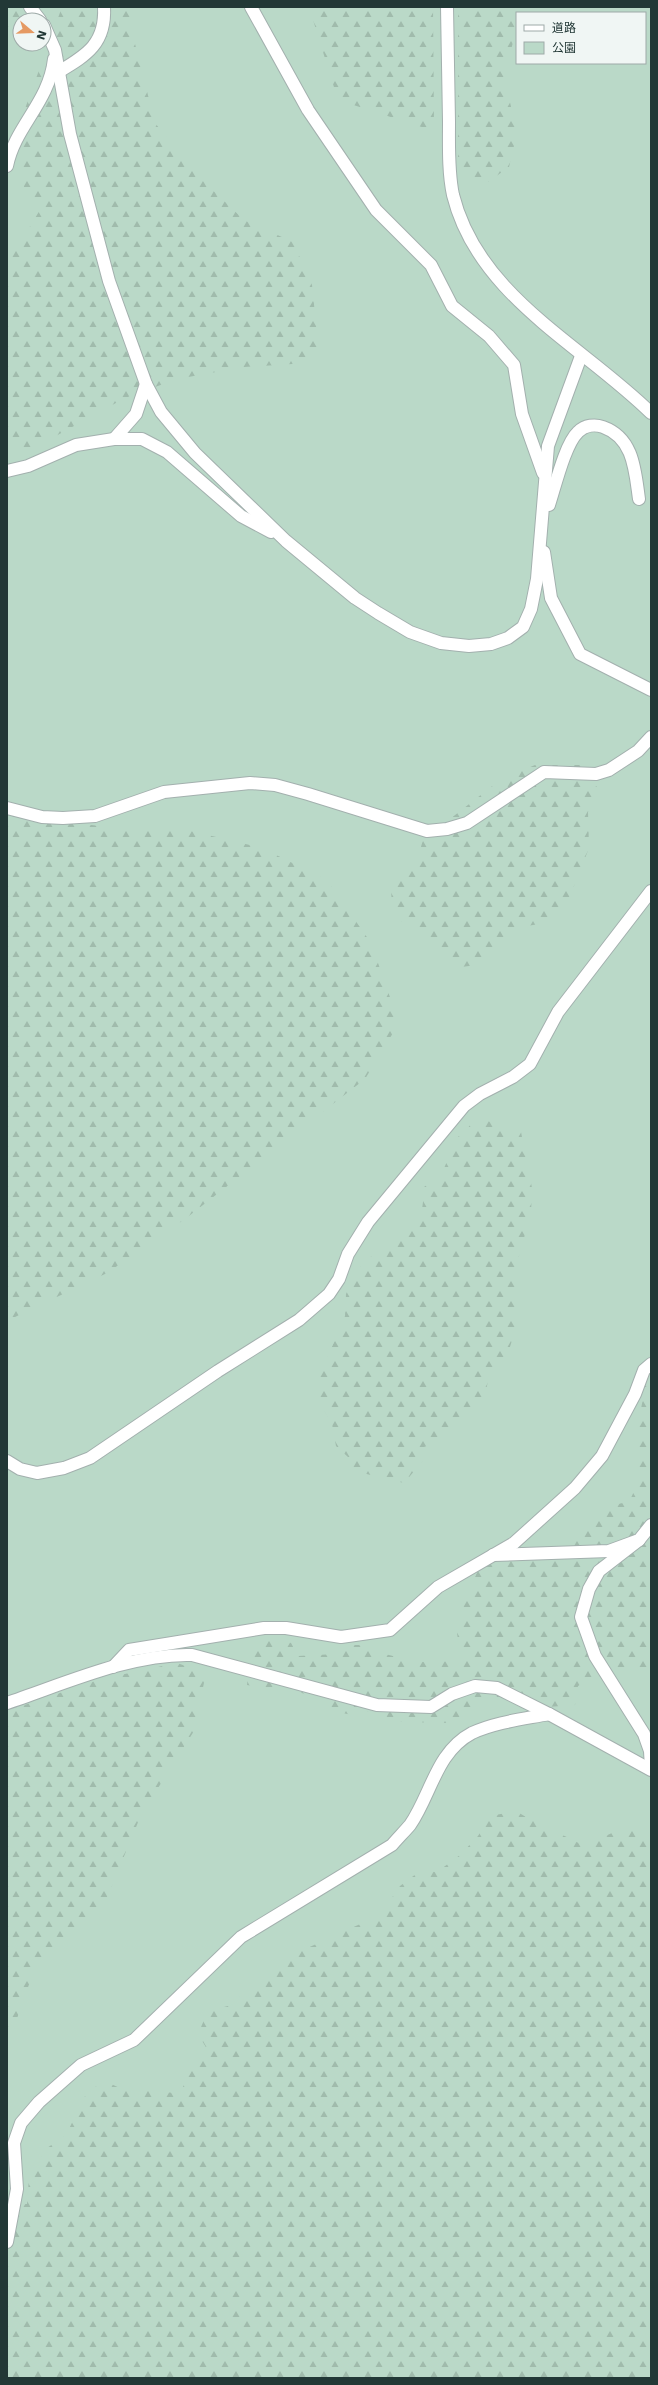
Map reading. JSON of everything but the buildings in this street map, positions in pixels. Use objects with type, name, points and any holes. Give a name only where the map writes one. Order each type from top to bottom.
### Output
[{"type":"street","points":[[60,71],[87,55],[98,41],[104,19],[104,7]]},
{"type":"street","points":[[252,7],[308,110],[376,210],[431,265],[452,306],[488,336],[514,365],[522,414],[546,482]]},
{"type":"street","points":[[447,7],[449,140],[453,193],[460,217],[478,254],[509,291],[581,356],[651,413]]},
{"type":"street","points":[[52,43],[60,71],[70,134],[109,281],[146,384],[161,412],[195,453],[286,540],[355,598],[410,632],[441,644],[470,646],[491,644],[508,638],[523,628],[531,609],[537,579],[548,446],[581,356]]},
{"type":"street","points":[[7,166],[16,139],[34,112],[52,74],[55,50]]},
{"type":"street","points":[[114,439],[136,414],[146,384]]},
{"type":"street","points":[[639,499],[634,462],[624,441],[616,432],[607,428],[598,425],[588,426],[578,432],[566,453],[541,530],[551,598],[580,654],[651,690]]},
{"type":"street","points":[[7,471],[28,466],[76,445],[114,439],[142,439],[167,452],[241,516],[286,540]]},
{"type":"street","points":[[7,808],[42,817],[62,818],[95,816],[164,792],[250,783],[276,785],[427,831],[447,829],[467,822],[544,772],[596,774],[609,770],[638,751],[651,737]]},
{"type":"street","points":[[7,1461],[20,1469],[37,1473],[64,1468],[90,1458],[218,1371],[299,1320],[329,1294],[339,1279],[348,1254],[368,1222],[440,1138],[464,1106],[480,1094],[513,1077],[530,1064],[558,1012],[651,891]]},
{"type":"street","points":[[113,1667],[129,1650],[264,1628],[286,1628],[341,1637],[390,1630],[438,1587],[490,1556],[514,1544],[575,1488],[598,1461],[635,1394],[644,1370],[651,1364]]},
{"type":"street","points":[[651,1525],[639,1540],[599,1571],[589,1589],[581,1617],[595,1656],[644,1734],[650,1751],[651,1769]]},
{"type":"street","points":[[490,1556],[609,1551],[639,1540]]},
{"type":"street","points":[[7,1703],[113,1667],[172,1655],[192,1655],[376,1705],[431,1707],[452,1694],[475,1686],[497,1688],[651,1769]]},
{"type":"street","points":[[7,2242],[17,2189],[14,2143],[21,2123],[39,2102],[81,2065],[134,2040],[241,1937],[392,1845],[410,1824],[439,1767],[454,1747],[471,1734],[494,1725],[549,1714]]},
{"type":"green space","points":[[7,7],[651,7],[651,2113],[7,2367]]},
{"type":"green space","points":[[7,7],[30,7],[27,12],[12,12],[12,33],[7,40]]},
{"type":"green space","points":[[62,7],[130,7],[131,28],[155,123],[199,177],[244,220],[293,242],[312,285],[319,353],[292,364],[244,367],[177,379],[125,398],[23,454],[7,437],[7,272],[12,256],[43,205],[24,188],[18,128],[46,52],[52,52],[52,34]]},
{"type":"green space","points":[[309,7],[433,7],[434,131],[338,100]]},
{"type":"green space","points":[[458,7],[521,7],[519,12],[516,12],[516,31],[504,76],[517,133],[509,167],[481,187],[458,172]]},
{"type":"green space","points":[[535,765],[580,765],[603,795],[588,812],[589,848],[570,896],[552,922],[514,928],[485,964],[461,967],[437,952],[392,913],[391,885],[415,867],[423,840],[500,780]]},
{"type":"green space","points":[[7,814],[107,827],[191,831],[262,848],[327,880],[371,943],[399,1023],[365,1079],[185,1219],[107,1273],[15,1317],[7,1317]]},
{"type":"green space","points":[[476,1117],[521,1132],[532,1188],[531,1213],[517,1263],[516,1328],[508,1353],[488,1381],[485,1395],[475,1414],[452,1426],[444,1440],[424,1447],[422,1462],[404,1483],[350,1470],[348,1457],[336,1446],[332,1424],[320,1403],[320,1375],[345,1316],[346,1294],[359,1268],[377,1251],[388,1251],[398,1238],[411,1228],[418,1220],[422,1206],[424,1187],[441,1175],[449,1157],[452,1141],[465,1132]]},
{"type":"green space","points":[[651,1373],[651,1676],[634,1669],[598,1674],[578,1686],[575,1705],[547,1707],[488,1696],[451,1723],[403,1722],[369,1711],[352,1715],[333,1711],[297,1690],[279,1690],[247,1685],[250,1657],[261,1638],[277,1638],[291,1643],[298,1656],[336,1654],[347,1645],[367,1645],[381,1653],[417,1662],[461,1661],[457,1633],[464,1604],[478,1570],[491,1562],[563,1549],[583,1524],[599,1512],[618,1504],[629,1502],[639,1481],[635,1443],[646,1381]]},
{"type":"green space","points":[[177,1663],[206,1673],[194,1731],[141,1815],[104,1905],[33,1973],[7,2047],[7,1711],[101,1679]]},
{"type":"green space","points":[[516,1811],[584,1846],[614,1832],[651,1829],[651,2378],[7,2378],[7,2205],[27,2204],[29,2178],[47,2148],[66,2135],[88,2090],[107,2082],[126,2091],[146,2089],[180,2094],[195,2059],[207,2049],[198,2034],[208,2011],[228,2006],[292,1955],[380,1915],[400,1886],[420,1871],[437,1872],[460,1855],[478,1836],[490,1816]]}]
